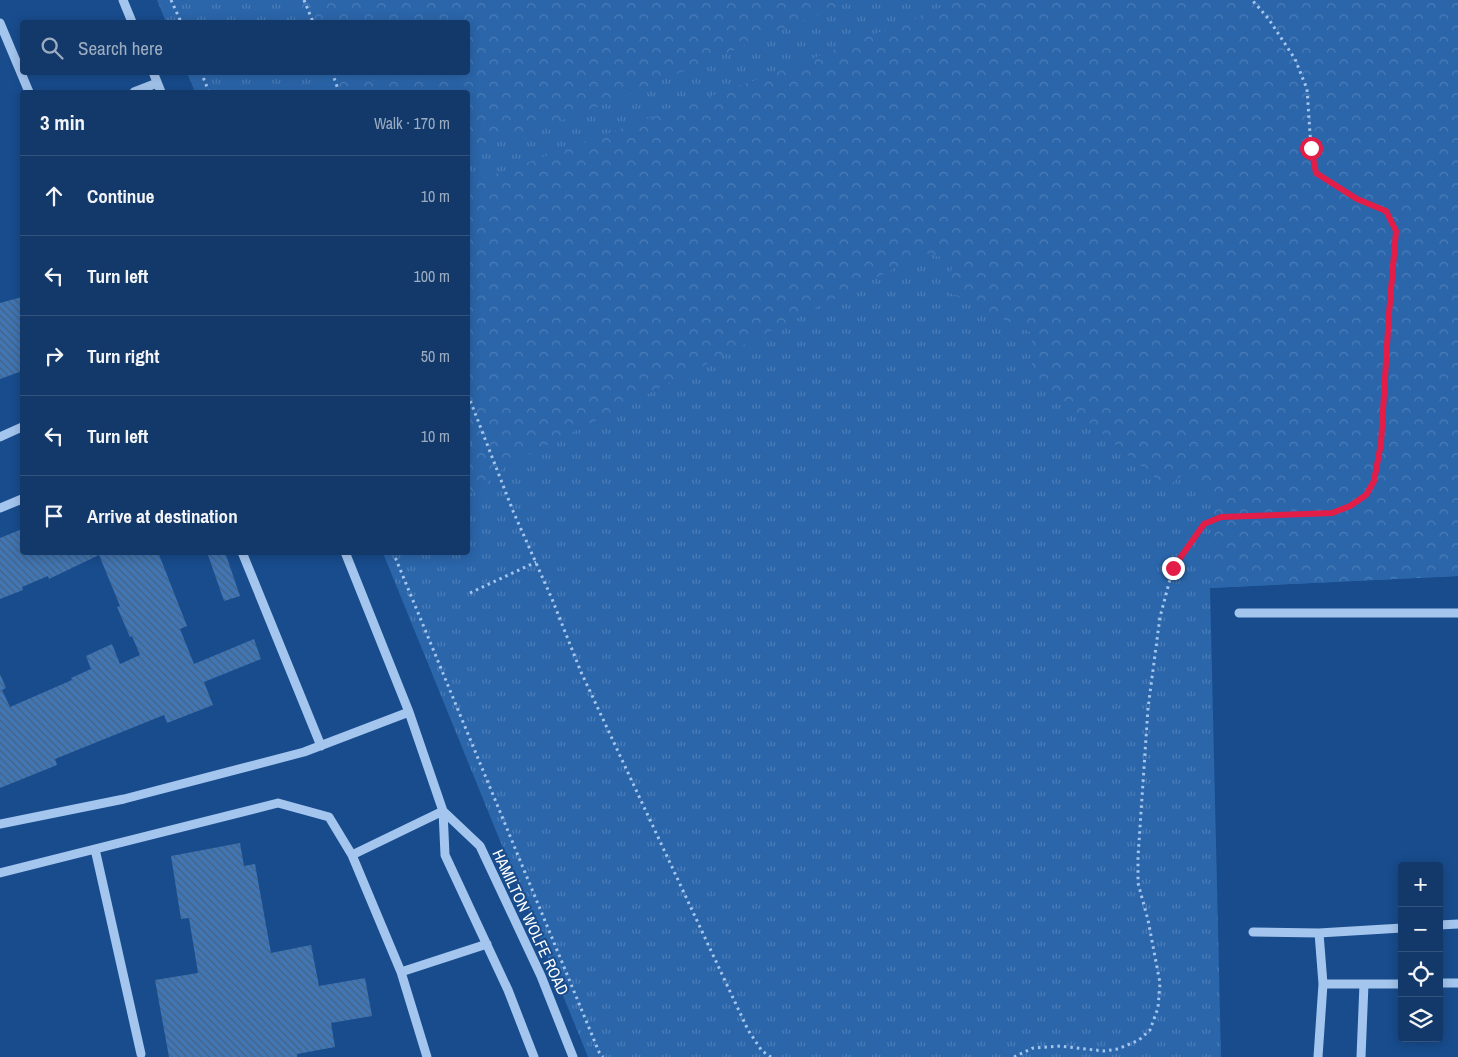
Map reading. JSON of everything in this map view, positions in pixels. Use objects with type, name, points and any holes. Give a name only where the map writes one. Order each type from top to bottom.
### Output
[{"type":"street","points":[[123,0],[131,20]]},
{"type":"street","points":[[0,23],[20,71]]},
{"type":"street","points":[[22,75],[28,90]]},
{"type":"street","points":[[154,75],[160,90]]},
{"type":"street","points":[[139,90],[157,83]]},
{"type":"street","points":[[0,437],[20,428]]},
{"type":"street","points":[[0,508],[20,499]]},
{"type":"street","points":[[243,555],[321,746]]},
{"type":"street","name":"HAMILTON WOLFE ROAD","points":[[346,555],[409,712],[444,811],[444,855],[508,990],[534,1057]]},
{"type":"street","points":[[1239,613],[1458,613]]},
{"type":"street","points":[[0,824],[124,799],[304,752],[409,712]]},
{"type":"street","points":[[0,873],[278,803],[329,817],[352,855],[400,972],[427,1057]]},
{"type":"street","points":[[352,855],[444,811]]},
{"type":"street","name":"HAMILTON WOLFE ROAD","points":[[444,811],[480,846],[541,976],[573,1057]]},
{"type":"street","points":[[96,849],[141,1054]]},
{"type":"street","points":[[1443,925],[1458,924]]},
{"type":"street","points":[[1253,932],[1319,933],[1398,928]]},
{"type":"street","points":[[1318,1057],[1323,984],[1319,933]]},
{"type":"street","points":[[400,972],[487,944]]},
{"type":"street","points":[[1443,984],[1458,983]]},
{"type":"street","points":[[1323,984],[1398,984]]},
{"type":"street","points":[[1360,1057],[1364,984]]},
{"type":"path","points":[[172,0],[180,20]]},
{"type":"path","points":[[304,0],[312,20]]},
{"type":"path","points":[[1014,1057],[1033,1048],[1060,1046],[1104,1051],[1118,1049],[1139,1040],[1150,1030],[1158,1008],[1160,983],[1148,920],[1138,883],[1138,857],[1148,708],[1160,616],[1173,568],[1204,524],[1221,517],[1332,513],[1350,506],[1366,495],[1374,481],[1381,443],[1396,231],[1386,211],[1357,199],[1316,173],[1311,148],[1307,89],[1295,59],[1268,18],[1252,0]]},
{"type":"path","points":[[202,75],[208,90]]},
{"type":"path","points":[[333,75],[338,90]]},
{"type":"path","points":[[470,400],[513,511],[581,672],[748,1030],[762,1051],[771,1057]]},
{"type":"path","points":[[394,555],[599,1052],[603,1057]]},
{"type":"path","points":[[470,593],[536,562]]},
{"type":"green space","points":[[157,0],[1458,0],[1458,576],[1210,588],[1221,1057],[588,1057],[384,555],[470,555],[470,90],[194,90],[188,75],[470,75],[470,20],[165,20]]},
{"type":"green space","points":[[299,0],[853,0],[581,114],[470,149],[470,90],[333,90],[328,75],[470,75],[470,20],[307,20]]},
{"type":"green space","points":[[960,0],[1458,0],[1458,576],[1210,588],[1212,495],[1184,474],[1166,487],[1032,375],[1032,333],[950,293],[952,260],[925,253],[504,467],[480,490],[470,493],[470,456],[476,452],[470,436],[470,183],[799,64]]},
{"type":"building","points":[[20,298],[20,372],[0,379],[0,303]]},
{"type":"building","points":[[20,530],[20,555],[99,555],[49,579],[48,576],[22,587],[23,590],[0,599],[0,538]]},
{"type":"building","points":[[99,555],[159,555],[187,626],[180,629],[194,664],[254,639],[261,659],[204,682],[213,705],[167,723],[164,715],[55,759],[57,765],[0,788],[0,674],[6,688],[2,690],[10,707],[72,680],[71,678],[91,669],[86,656],[112,644],[120,664],[140,655],[117,607],[120,606]]},
{"type":"building","points":[[208,555],[226,555],[240,596],[224,601]]},
{"type":"building","points":[[240,843],[244,866],[255,864],[271,953],[311,945],[319,986],[365,978],[372,1016],[331,1023],[335,1047],[297,1054],[297,1057],[169,1057],[155,980],[198,973],[189,918],[181,919],[171,856]]},
{"type":"route","points":[[1173,568],[1204,524],[1221,517],[1332,513],[1350,506],[1366,495],[1374,481],[1381,443],[1396,231],[1386,211],[1357,199],[1316,173],[1311,148]]}]
